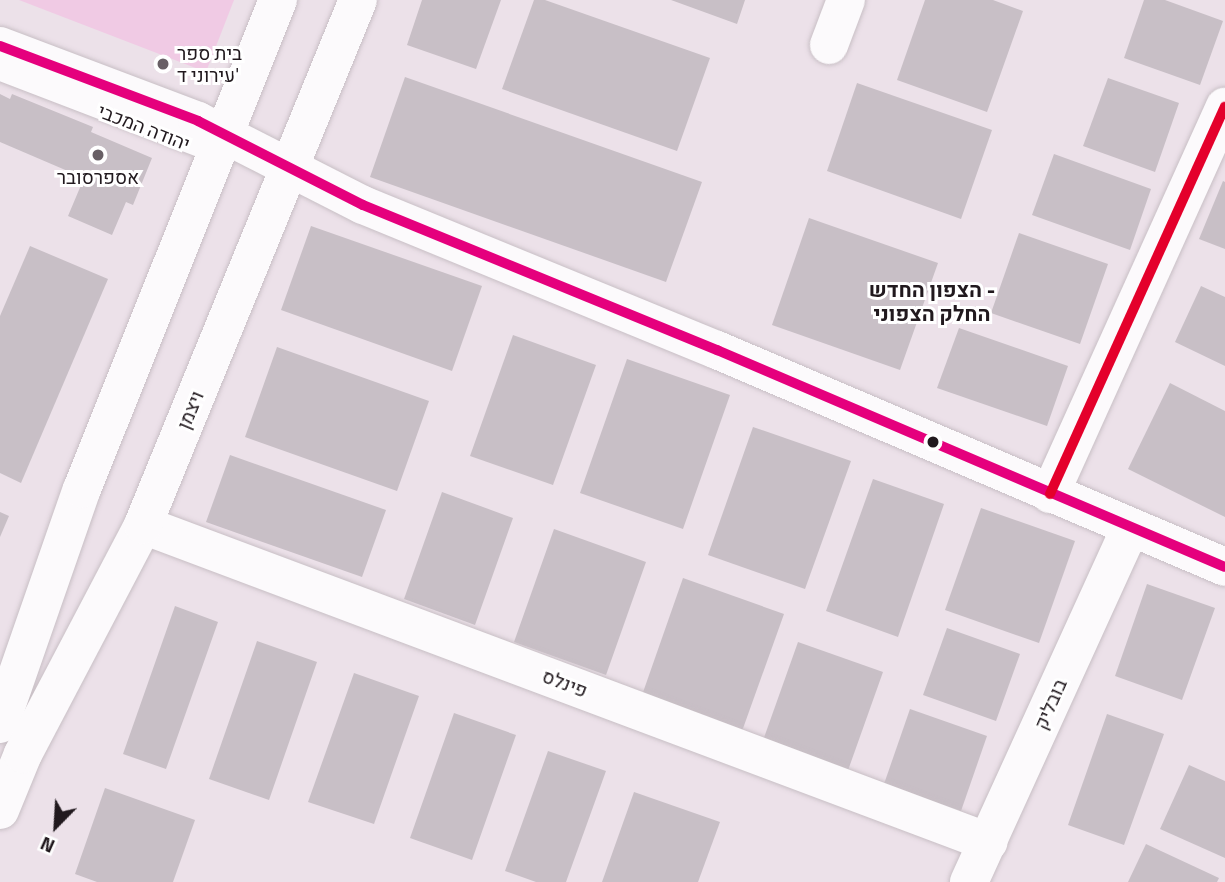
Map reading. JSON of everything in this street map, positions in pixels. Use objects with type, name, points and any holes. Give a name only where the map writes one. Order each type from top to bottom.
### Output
[{"type":"street","points":[[0,724],[82,489],[278,0]]},
{"type":"street","name":"ויצמן","points":[[0,810],[11,749],[143,525],[292,167],[358,0]]},
{"type":"street","points":[[829,45],[846,0]]},
{"type":"street","name":"יהודה המכבי","points":[[0,46],[221,144],[292,167],[363,205],[717,350],[1225,567]]},
{"type":"street","points":[[1051,494],[1225,107]]},
{"type":"street","name":"פינלס","points":[[143,525],[988,842]]},
{"type":"street","name":"בובליק","points":[[969,882],[1131,527]]},
{"type":"lane","name":"יהודה המכבי","points":[[0,72],[221,144]]},
{"type":"shaded area","points":[[19,0],[234,0],[206,72]]},
{"type":"building","points":[[422,0],[501,0],[476,69],[407,45]]},
{"type":"building","points":[[534,0],[545,0],[710,58],[677,151],[502,89]]},
{"type":"building","points":[[671,0],[745,0],[737,24]]},
{"type":"building","points":[[925,0],[993,0],[1023,11],[987,112],[897,80]]},
{"type":"building","points":[[1144,0],[1165,0],[1223,21],[1200,85],[1124,58]]},
{"type":"building","points":[[405,77],[702,182],[666,282],[370,177]]},
{"type":"building","points":[[1108,78],[1179,103],[1155,172],[1083,146]]},
{"type":"building","points":[[857,83],[992,130],[961,219],[827,171]]},
{"type":"building","points":[[0,94],[10,99],[12,94],[93,127],[91,132],[152,158],[133,205],[126,202],[112,235],[68,216],[84,178],[0,142]]},
{"type":"building","points":[[1054,154],[1151,189],[1130,250],[1032,215]]},
{"type":"building","points":[[1223,181],[1225,182],[1225,249],[1199,239]]},
{"type":"building","points":[[809,218],[938,263],[900,370],[772,325]]},
{"type":"building","points":[[311,226],[482,286],[452,371],[281,310]]},
{"type":"building","points":[[1019,233],[1108,264],[1080,344],[991,313]]},
{"type":"building","points":[[30,246],[108,279],[21,483],[0,473],[0,316]]},
{"type":"building","points":[[1201,286],[1225,297],[1225,366],[1175,342]]},
{"type":"building","points":[[959,328],[1068,366],[1047,426],[937,388]]},
{"type":"building","points":[[513,335],[596,365],[553,485],[470,456]]},
{"type":"building","points":[[277,347],[429,401],[397,491],[245,437]]},
{"type":"building","points":[[627,359],[730,395],[683,529],[580,493]]},
{"type":"building","points":[[1170,383],[1225,411],[1225,517],[1128,469]]},
{"type":"building","points":[[753,427],[851,461],[805,589],[708,555]]},
{"type":"building","points":[[230,455],[386,510],[362,577],[206,522]]},
{"type":"building","points":[[873,479],[944,504],[898,637],[826,611]]},
{"type":"building","points":[[442,492],[513,518],[475,625],[404,599]]},
{"type":"building","points":[[981,508],[1075,541],[1039,643],[945,610]]},
{"type":"building","points":[[0,512],[9,516],[0,537]]},
{"type":"building","points":[[554,529],[646,562],[606,675],[514,642]]},
{"type":"building","points":[[683,578],[784,614],[741,734],[641,698]]},
{"type":"building","points":[[1147,584],[1215,608],[1182,700],[1115,676]]},
{"type":"building","points":[[175,606],[218,622],[166,769],[123,754]]},
{"type":"building","points":[[947,628],[1020,654],[996,721],[923,695]]},
{"type":"building","points":[[257,641],[317,662],[269,800],[209,779]]},
{"type":"building","points":[[798,642],[883,672],[846,776],[761,746]]},
{"type":"building","points":[[354,673],[419,696],[374,824],[308,802]]},
{"type":"building","points":[[910,709],[987,736],[961,811],[884,784]]},
{"type":"building","points":[[454,713],[516,735],[472,860],[410,838]]},
{"type":"building","points":[[1107,714],[1164,734],[1124,845],[1068,825]]},
{"type":"building","points":[[548,751],[606,771],[566,882],[536,882],[505,871]]},
{"type":"building","points":[[1189,765],[1225,781],[1225,858],[1160,829]]},
{"type":"building","points":[[105,788],[195,820],[173,882],[97,882],[75,874]]},
{"type":"building","points":[[634,792],[720,822],[698,882],[602,882]]},
{"type":"building","points":[[1146,844],[1219,878],[1217,882],[1128,882]]},
{"type":"transit line","points":[[0,46],[198,121],[363,205],[717,350],[1225,567]]},
{"type":"transit line","points":[[1050,494],[1225,107]]},
{"type":"place","name":"בית ספר עירוני ד'","points":[[163,64]]},
{"type":"place","name":"אספרסובר","points":[[98,155]]},
{"type":"district","name":"הצפון החדש - החלק הצפוני","points":[[932,301]]}]
